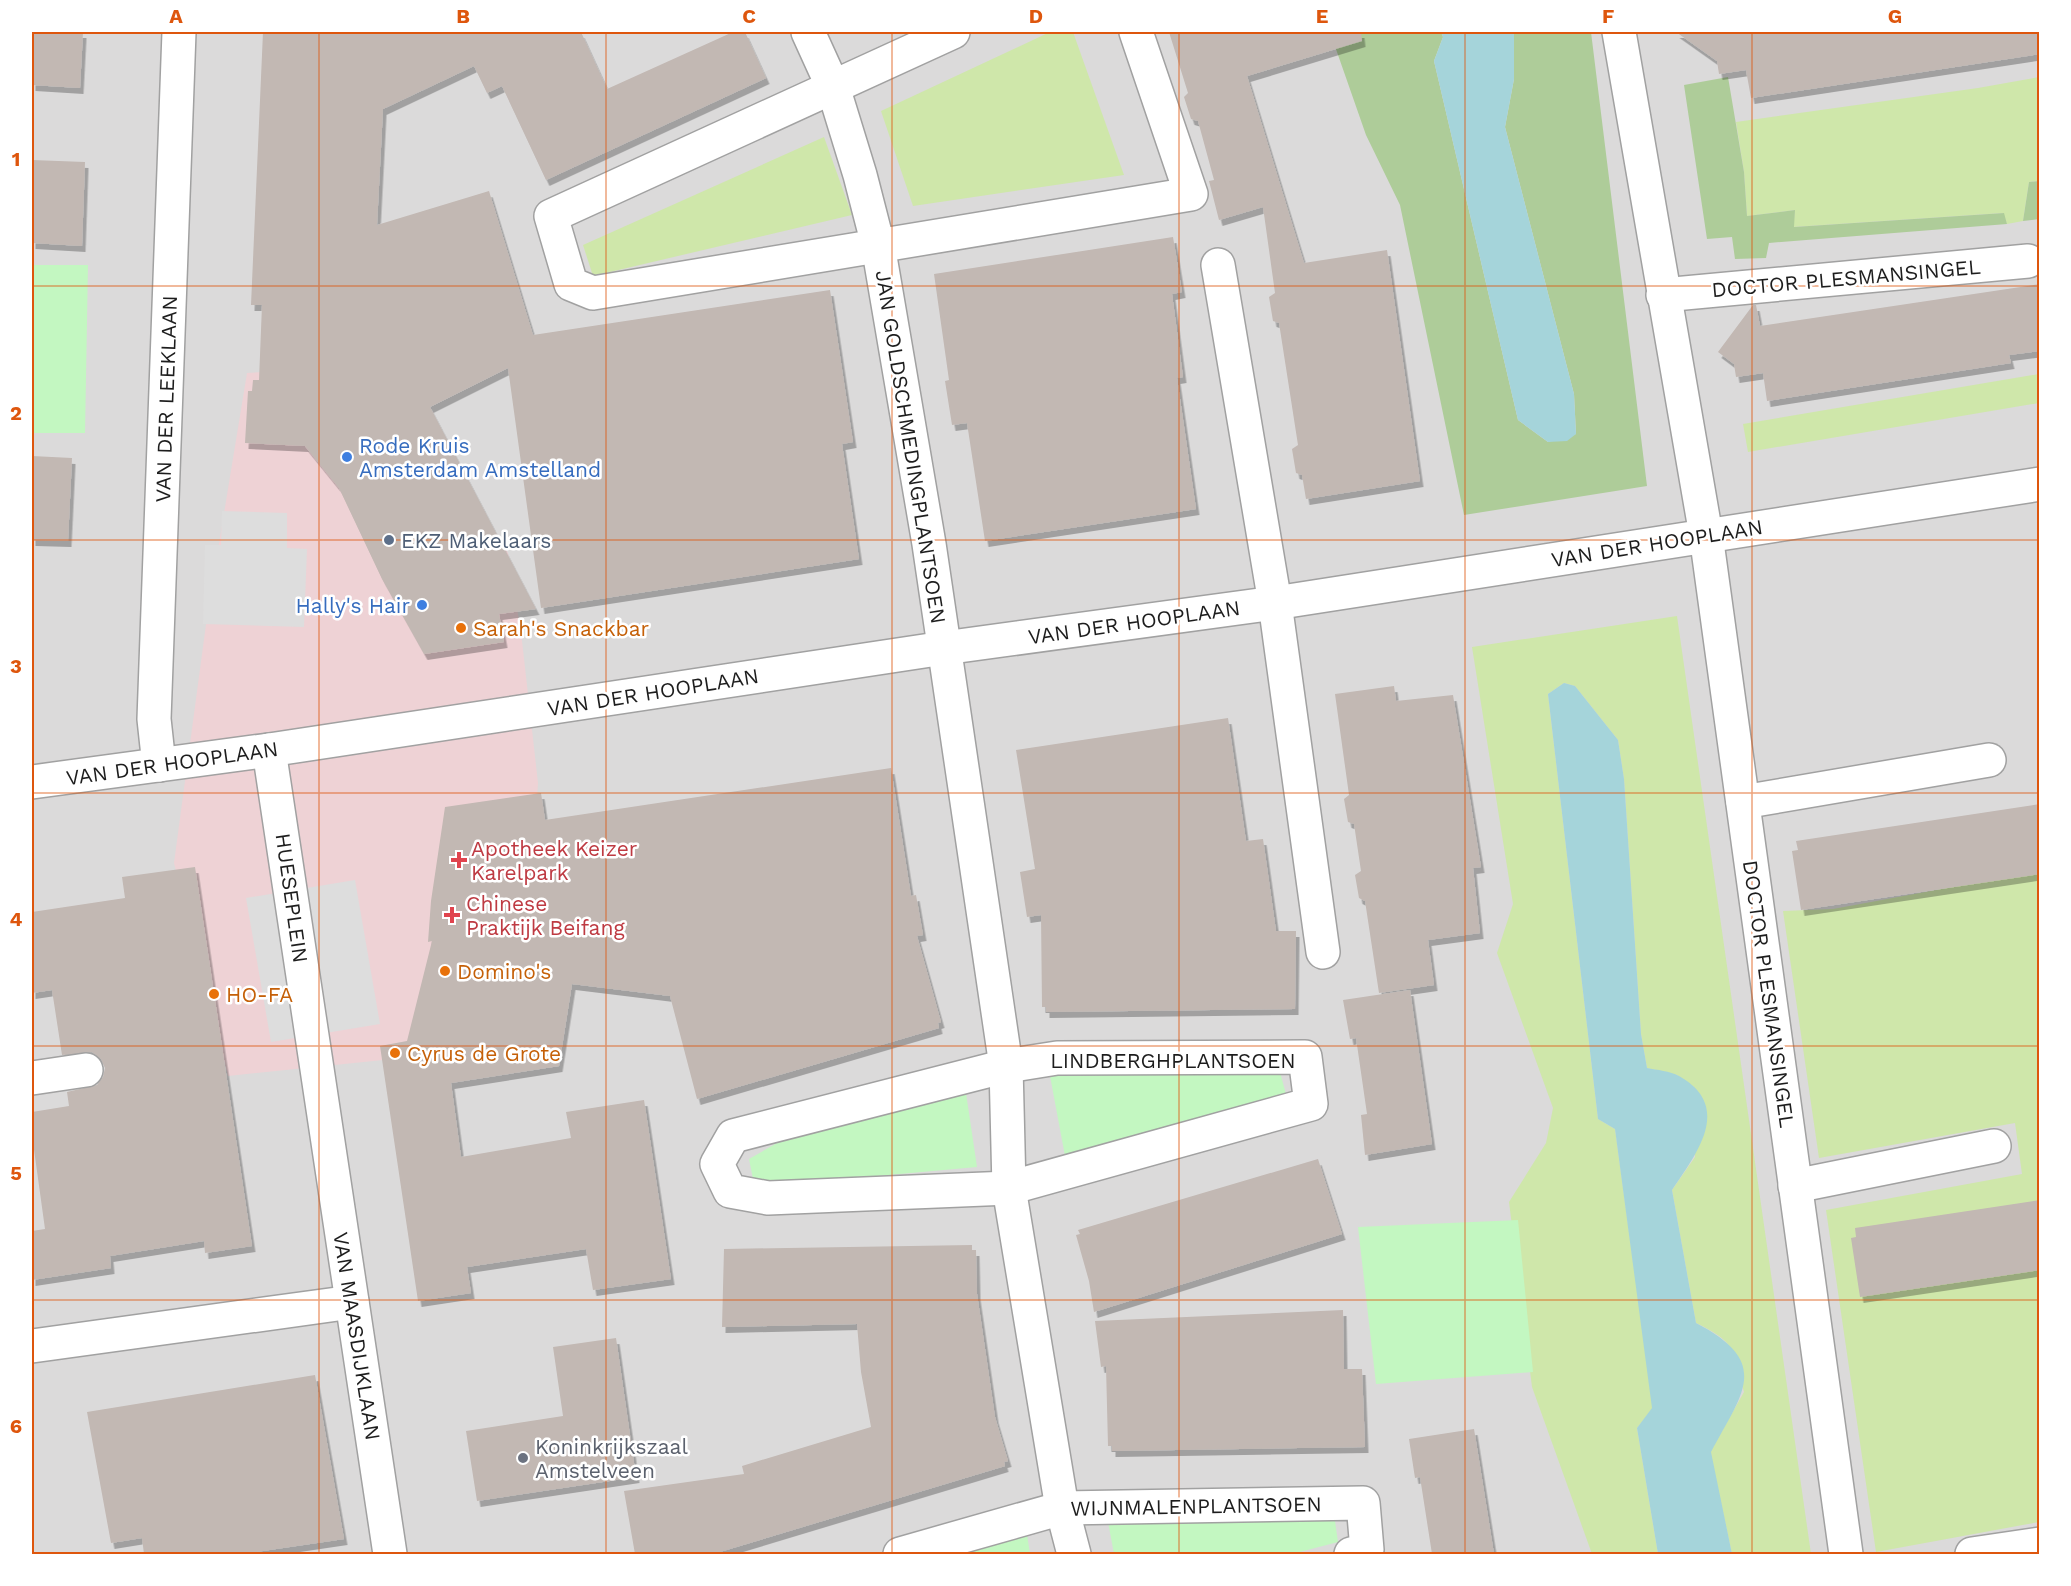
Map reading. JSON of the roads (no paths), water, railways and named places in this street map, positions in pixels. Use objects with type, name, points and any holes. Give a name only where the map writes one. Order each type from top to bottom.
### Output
[{"type":"street","name":"VAN DER LEEKLAAN","points":[[159,765],[154,719],[179,32]]},
{"type":"street","name":"JAN GOLDSCHMEDINGPLANTSOEN","points":[[808,32],[833,87],[879,245],[944,648]]},
{"type":"street","name":"JAN GOLDSCHMEDINGPLANTSOEN","points":[[953,32],[551,216],[571,284],[593,293],[1191,194],[1136,32]]},
{"type":"street","name":"DOCTOR PLESMANSINGEL","points":[[1619,32],[1706,535],[1846,1554]]},
{"type":"street","name":"DOCTOR PLESMANSINGEL","points":[[1663,295],[2028,261]]},
{"type":"street","points":[[1218,265],[1275,603],[1323,952]]},
{"type":"street","name":"VAN DER HOOPLAAN","points":[[32,782],[269,750],[944,648],[1275,603],[2040,484]]},
{"type":"street","points":[[944,648],[1006,1066],[1009,1188],[1062,1508],[1074,1554]]},
{"type":"street","name":"HUESEPLEIN","points":[[269,750],[324,1118]]},
{"type":"street","points":[[1743,802],[1989,760]]},
{"type":"street","name":"LINDBERGHPLANTSOEN","points":[[1305,1057],[1311,1104],[1009,1188],[768,1198],[730,1191],[717,1164],[733,1136],[1006,1066],[1057,1058],[1305,1057]]},
{"type":"street","points":[[32,1078],[86,1070]]},
{"type":"street","name":"VAN MAASDIJKLAAN","points":[[324,1118],[390,1554]]},
{"type":"street","points":[[1795,1186],[1994,1146]]},
{"type":"street","points":[[32,1346],[352,1302]]},
{"type":"street","name":"WIJNMALENPLANTSOEN","points":[[900,1554],[1062,1508],[1363,1503],[1367,1550],[1352,1554]]},
{"type":"street","points":[[1972,1554],[2040,1545]]},
{"type":"water","points":[[1441,32],[1514,32],[1514,79],[1505,127],[1574,394],[1576,434],[1567,441],[1548,442],[1518,420],[1434,61],[1443,37]]},
{"type":"water","points":[[1564,683],[1575,686],[1618,740],[1624,779],[1641,1034],[1647,1068],[1675,1074],[1695,1088],[1704,1102],[1707,1116],[1705,1131],[1699,1146],[1672,1190],[1696,1323],[1720,1338],[1735,1352],[1743,1366],[1744,1380],[1740,1396],[1711,1452],[1732,1554],[1658,1554],[1637,1428],[1652,1408],[1615,1129],[1598,1119],[1548,694]]},
{"type":"place","name":"Rode Kruis Amsterdam Amstelland","points":[[347,457]]},
{"type":"place","name":"EKZ Makelaars","points":[[389,540]]},
{"type":"place","name":"Hally's Hair","points":[[422,605]]},
{"type":"place","name":"Sarah's Snackbar","points":[[461,628]]},
{"type":"place","name":"Apotheek Keizer Karelpark","points":[[459,860]]},
{"type":"place","name":"Chinese Praktijk Beifang","points":[[452,915]]},
{"type":"place","name":"Domino's","points":[[445,971]]},
{"type":"place","name":"HO-FA","points":[[214,994]]},
{"type":"place","name":"Cyrus de Grote","points":[[395,1053]]},
{"type":"place","name":"Koninkrijkszaal Amstelveen","points":[[523,1458]]}]
